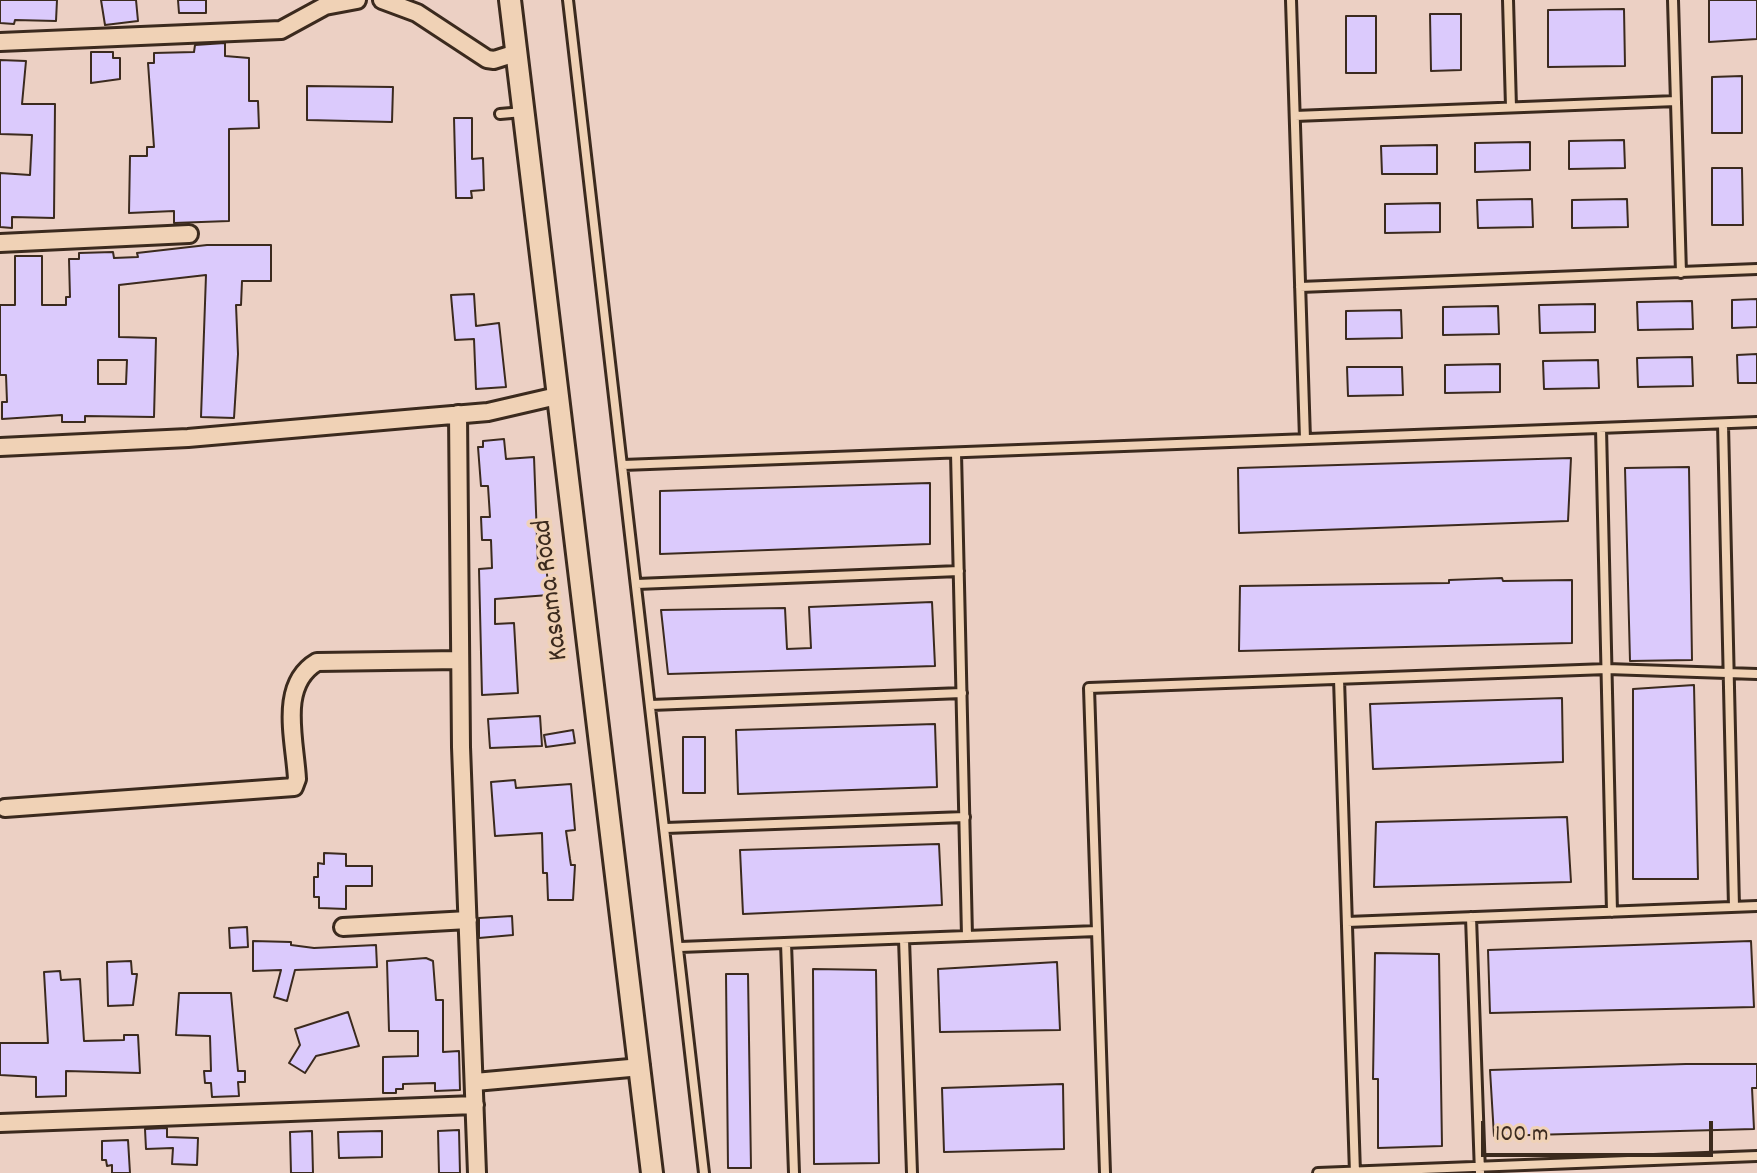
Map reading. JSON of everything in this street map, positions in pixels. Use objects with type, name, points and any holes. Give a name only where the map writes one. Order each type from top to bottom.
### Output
[{"type":"street","points":[[0,42],[281,30],[325,6],[357,0]]},
{"type":"street","points":[[382,0],[417,13],[487,59],[516,53]]},
{"type":"street","name":"Kasama Road","points":[[510,0],[652,1173]]},
{"type":"street","points":[[0,243],[189,234]]},
{"type":"street","points":[[0,447],[188,438],[458,414],[557,396]]},
{"type":"street","points":[[458,414],[460,660],[477,1173]]},
{"type":"street","points":[[5,808],[294,787],[297,779],[291,693],[303,670],[317,662],[460,660]]},
{"type":"street","points":[[343,927],[468,920]]},
{"type":"street","points":[[475,1082],[641,1067]]},
{"type":"street","points":[[0,1123],[475,1105]]},
{"type":"lane","points":[[568,0],[704,1173]]},
{"type":"lane","points":[[1291,0],[1305,439]]},
{"type":"lane","points":[[1508,0],[1511,107]]},
{"type":"lane","points":[[1673,0],[1681,273]]},
{"type":"lane","points":[[1295,116],[1676,101]]},
{"type":"lane","points":[[500,114],[523,112]]},
{"type":"lane","points":[[1300,287],[1757,269]]},
{"type":"lane","points":[[623,465],[1757,422]]},
{"type":"lane","points":[[1723,424],[1734,907]]},
{"type":"lane","points":[[1601,428],[1612,912]]},
{"type":"lane","points":[[956,453],[967,936]]},
{"type":"lane","points":[[637,584],[959,571]]},
{"type":"lane","points":[[1105,1173],[1089,688],[1607,669],[1757,674]]},
{"type":"lane","points":[[1339,679],[1355,1172]]},
{"type":"lane","points":[[651,705],[962,693]]},
{"type":"lane","points":[[666,828],[965,817]]},
{"type":"lane","points":[[1347,922],[1757,906]]},
{"type":"lane","points":[[1471,917],[1480,1170]]},
{"type":"lane","points":[[680,947],[1097,931]]},
{"type":"lane","points":[[904,939],[912,1173]]},
{"type":"lane","points":[[786,943],[794,1173]]},
{"type":"lane","points":[[1318,1173],[1480,1170],[1757,1156]]},
{"type":"building","points":[[0,0],[57,0],[56,21],[15,20],[14,24],[0,23]]},
{"type":"building","points":[[101,0],[136,0],[138,21],[105,25]]},
{"type":"building","points":[[178,0],[206,0],[206,13],[179,13]]},
{"type":"building","points":[[1709,0],[1757,0],[1757,39],[1709,42]]},
{"type":"building","points":[[1624,9],[1625,66],[1548,67],[1548,10]]},
{"type":"building","points":[[1430,14],[1461,14],[1461,70],[1431,71]]},
{"type":"building","points":[[1346,16],[1376,16],[1376,73],[1346,73]]},
{"type":"building","points":[[225,43],[225,56],[249,58],[249,101],[258,101],[259,128],[229,129],[229,221],[174,223],[174,211],[129,213],[130,156],[147,156],[147,147],[154,147],[148,63],[154,63],[154,53],[194,52],[195,45]]},
{"type":"building","points":[[91,52],[113,52],[113,58],[120,58],[120,79],[91,83]]},
{"type":"building","points":[[0,60],[26,61],[22,104],[55,104],[54,218],[12,217],[12,228],[0,227],[0,173],[30,175],[32,135],[0,134]]},
{"type":"building","points":[[1742,76],[1742,133],[1712,133],[1712,77]]},
{"type":"building","points":[[307,86],[393,87],[392,122],[307,120]]},
{"type":"building","points":[[454,118],[472,118],[472,159],[483,158],[484,190],[471,191],[472,198],[456,198]]},
{"type":"building","points":[[1624,140],[1625,168],[1569,169],[1569,141]]},
{"type":"building","points":[[1530,142],[1530,170],[1475,172],[1475,143]]},
{"type":"building","points":[[1437,145],[1437,174],[1382,174],[1381,146]]},
{"type":"building","points":[[1712,168],[1742,168],[1743,225],[1712,225]]},
{"type":"building","points":[[1532,199],[1533,227],[1478,228],[1477,200]]},
{"type":"building","points":[[1627,199],[1628,227],[1572,228],[1572,200]]},
{"type":"building","points":[[1440,203],[1440,232],[1385,233],[1385,204]]},
{"type":"building","points":[[207,245],[271,245],[271,281],[242,281],[241,305],[236,305],[238,354],[234,418],[201,417],[206,275],[119,285],[119,337],[156,338],[154,417],[85,416],[85,422],[62,422],[62,415],[2,419],[2,402],[7,402],[6,375],[0,375],[0,305],[15,305],[15,256],[42,256],[42,305],[66,305],[66,297],[70,297],[69,259],[79,259],[79,253],[113,252],[114,258],[138,257],[137,253]],"holes":[[[98,360],[127,360],[126,384],[98,384]]]},
{"type":"building","points":[[474,294],[476,326],[499,323],[506,387],[476,389],[474,339],[455,340],[451,295]]},
{"type":"building","points":[[1757,299],[1757,327],[1732,328],[1732,300]]},
{"type":"building","points":[[1692,301],[1693,329],[1638,330],[1637,302]]},
{"type":"building","points":[[1595,304],[1595,332],[1540,333],[1539,305]]},
{"type":"building","points":[[1498,306],[1499,334],[1443,335],[1443,307]]},
{"type":"building","points":[[1401,310],[1402,338],[1346,339],[1346,311]]},
{"type":"building","points":[[1757,354],[1757,383],[1738,383],[1737,355]]},
{"type":"building","points":[[1692,357],[1693,386],[1638,387],[1637,358]]},
{"type":"building","points":[[1598,360],[1599,388],[1544,389],[1543,361]]},
{"type":"building","points":[[1500,364],[1500,392],[1445,393],[1445,365]]},
{"type":"building","points":[[1347,367],[1402,367],[1403,395],[1348,396]]},
{"type":"building","points":[[504,439],[506,459],[534,457],[538,565],[546,564],[549,595],[495,599],[495,624],[514,623],[518,693],[482,695],[479,569],[492,568],[491,540],[482,540],[481,517],[490,517],[488,486],[481,486],[478,447],[483,447],[483,441]]},
{"type":"building","points":[[1571,458],[1568,521],[1239,533],[1238,468]]},
{"type":"building","points":[[1689,467],[1692,660],[1630,661],[1625,468]]},
{"type":"building","points":[[930,483],[930,544],[660,554],[660,491]]},
{"type":"building","points":[[1502,578],[1503,581],[1572,580],[1572,643],[1239,651],[1240,586],[1449,583],[1449,580]]},
{"type":"building","points":[[932,602],[935,666],[668,674],[661,610],[785,608],[787,649],[811,648],[809,607]]},
{"type":"building","points":[[1694,685],[1698,879],[1633,879],[1633,689]]},
{"type":"building","points":[[1562,698],[1563,762],[1373,769],[1370,704]]},
{"type":"building","points":[[540,716],[542,746],[490,748],[488,719]]},
{"type":"building","points":[[935,724],[937,787],[738,794],[736,730]]},
{"type":"building","points":[[573,730],[575,743],[546,747],[544,735]]},
{"type":"building","points":[[683,737],[705,737],[705,793],[683,793]]},
{"type":"building","points":[[515,780],[516,788],[571,784],[575,830],[566,831],[571,865],[575,865],[573,900],[548,900],[547,873],[543,873],[542,833],[495,836],[491,782]]},
{"type":"building","points":[[1567,817],[1571,882],[1374,887],[1376,822]]},
{"type":"building","points":[[939,844],[942,905],[743,914],[740,850]]},
{"type":"building","points":[[324,853],[346,854],[346,866],[372,866],[372,886],[346,886],[346,909],[319,908],[319,897],[314,897],[314,877],[318,877],[318,863],[324,864]]},
{"type":"building","points":[[512,916],[513,935],[479,938],[479,918]]},
{"type":"building","points":[[247,927],[248,947],[230,948],[229,928]]},
{"type":"building","points":[[253,941],[291,942],[291,945],[314,948],[376,945],[377,967],[295,970],[287,1001],[274,997],[281,970],[253,971]]},
{"type":"building","points":[[1751,941],[1754,1007],[1490,1013],[1488,950]]},
{"type":"building","points":[[1375,953],[1439,954],[1442,1146],[1378,1148],[1378,1079],[1373,1079]]},
{"type":"building","points":[[426,958],[433,961],[436,1000],[443,1000],[443,1052],[459,1051],[460,1090],[435,1091],[435,1083],[403,1084],[403,1089],[396,1089],[396,1093],[383,1093],[383,1057],[418,1056],[418,1031],[389,1031],[387,961]]},
{"type":"building","points":[[131,961],[132,974],[137,974],[133,1005],[108,1006],[107,962]]},
{"type":"building","points":[[1057,962],[1060,1030],[940,1032],[938,969]]},
{"type":"building","points":[[813,969],[876,970],[879,1163],[814,1164]]},
{"type":"building","points":[[60,971],[61,980],[80,979],[84,1041],[124,1040],[124,1035],[138,1035],[140,1073],[66,1071],[66,1096],[36,1097],[36,1077],[0,1075],[0,1043],[48,1043],[44,972]]},
{"type":"building","points":[[726,974],[748,974],[751,1168],[728,1168]]},
{"type":"building","points":[[179,993],[231,993],[238,1071],[245,1071],[245,1082],[238,1082],[239,1096],[212,1097],[211,1083],[205,1083],[204,1071],[211,1071],[210,1036],[176,1035]]},
{"type":"building","points":[[348,1012],[359,1046],[316,1056],[305,1073],[289,1063],[300,1045],[295,1029]]},
{"type":"building","points":[[1757,1064],[1757,1088],[1752,1088],[1754,1129],[1494,1136],[1490,1070]]},
{"type":"building","points":[[1063,1084],[1064,1149],[944,1152],[942,1088]]},
{"type":"building","points":[[167,1128],[167,1137],[198,1138],[197,1165],[172,1164],[173,1148],[146,1149],[145,1129]]},
{"type":"building","points":[[459,1130],[460,1173],[439,1173],[438,1131]]},
{"type":"building","points":[[312,1131],[313,1173],[291,1173],[290,1132]]},
{"type":"building","points":[[382,1131],[382,1157],[339,1158],[338,1132]]},
{"type":"building","points":[[128,1140],[130,1173],[112,1173],[112,1165],[107,1166],[106,1160],[102,1160],[102,1141]]}]
